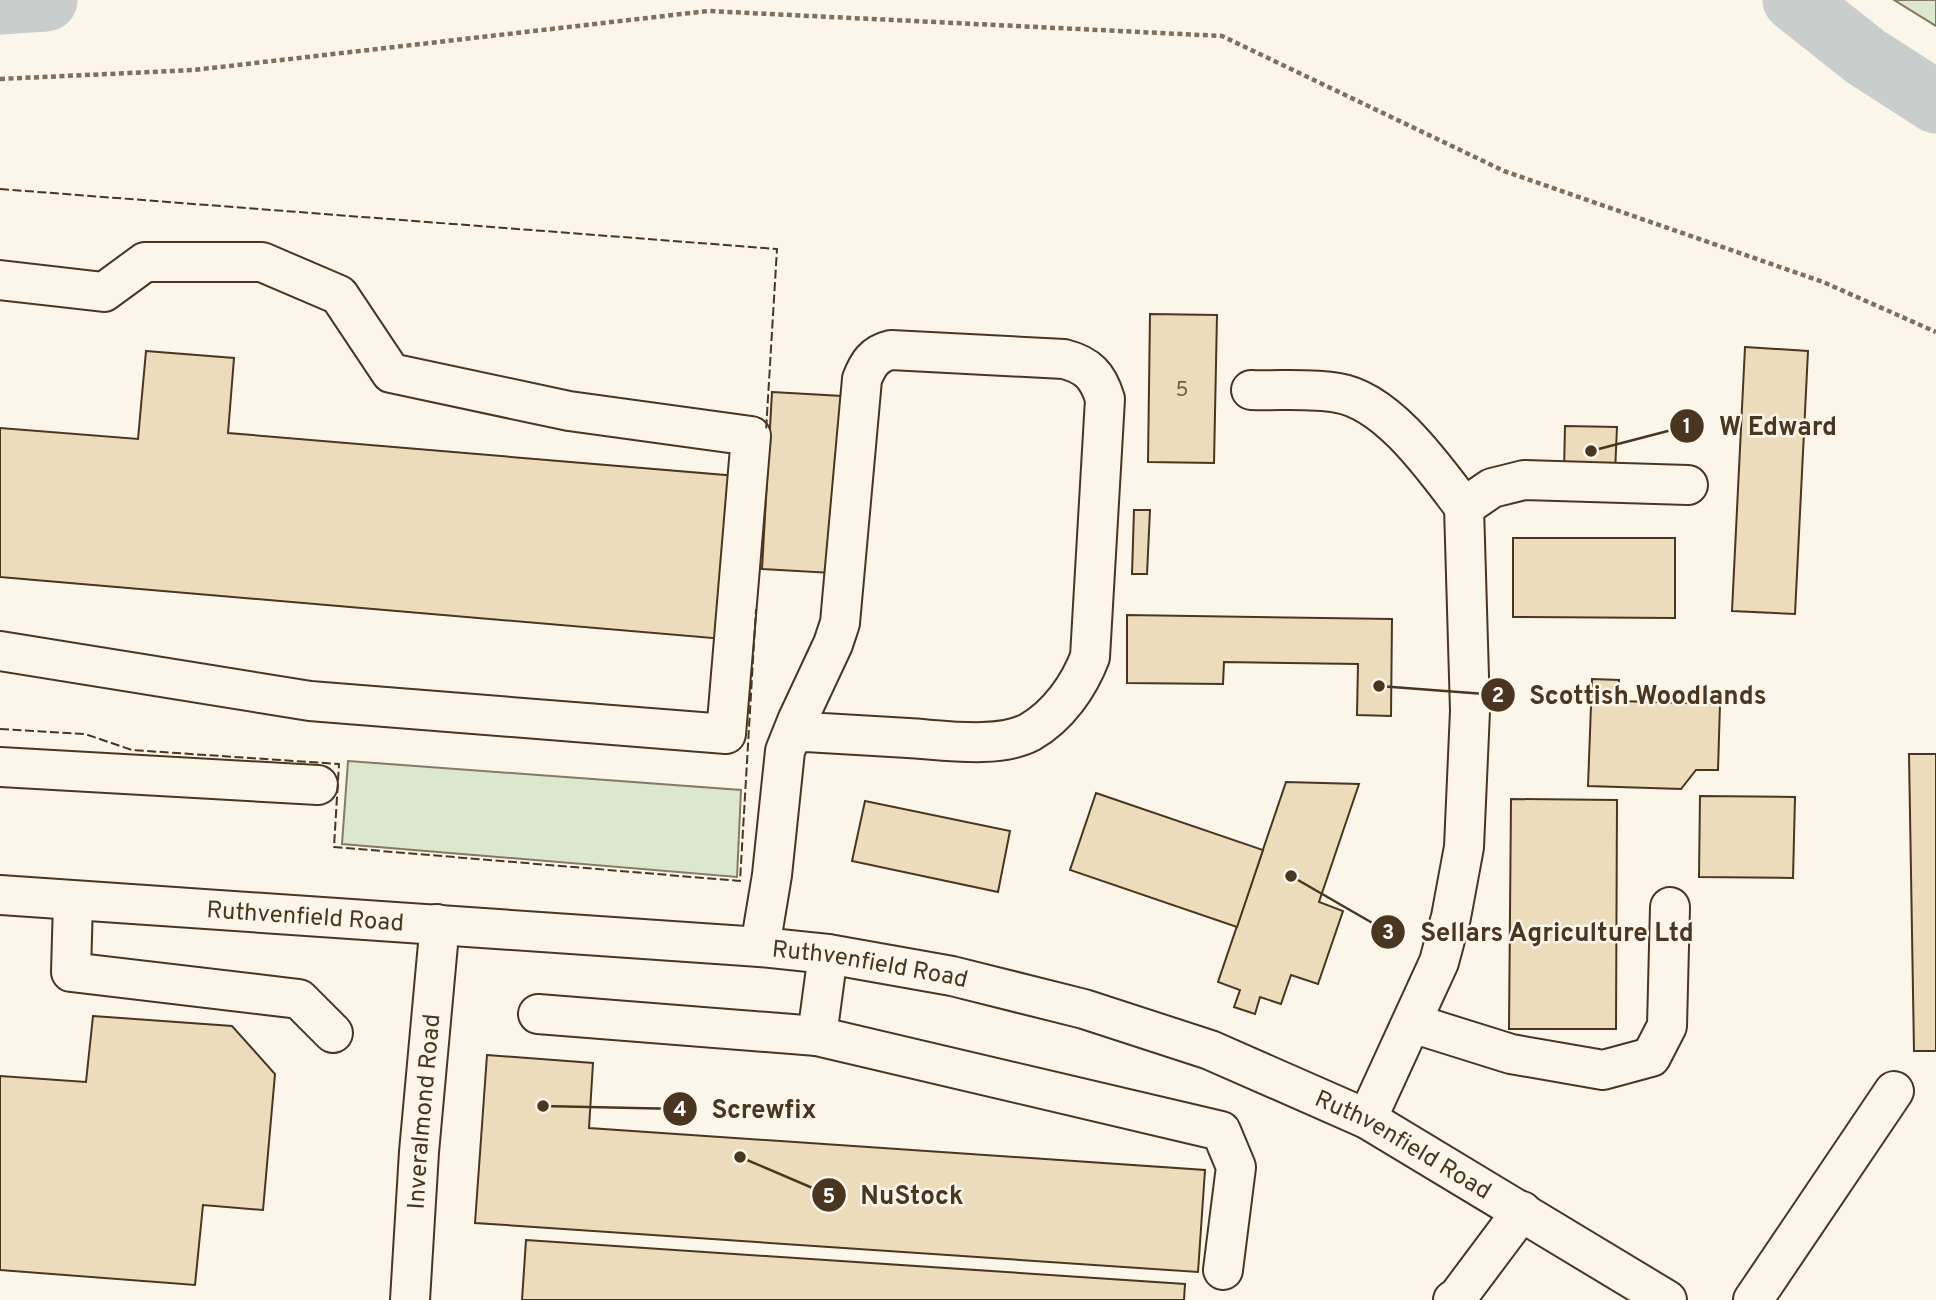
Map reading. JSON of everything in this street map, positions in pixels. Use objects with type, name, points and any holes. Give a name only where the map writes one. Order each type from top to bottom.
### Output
[{"type":"street","points":[[0,280],[104,292],[145,262],[262,262],[339,295],[391,373],[569,411],[751,436],[726,734],[310,701],[0,651]]},
{"type":"street","points":[[760,947],[772,875],[785,751],[792,734],[834,644],[840,623],[862,379],[867,366],[873,358],[891,350],[906,350],[1064,359],[1086,366],[1094,374],[1105,399],[1090,657],[1083,675],[1065,701],[1030,732],[1010,739],[980,741],[806,732],[792,734]]},
{"type":"street","points":[[1251,390],[1340,393],[1379,409],[1427,458],[1464,508],[1470,711],[1464,847],[1451,918],[1439,962],[1367,1119]]},
{"type":"street","points":[[1464,508],[1492,488],[1524,480],[1688,485]]},
{"type":"street","points":[[0,767],[318,785]]},
{"type":"street","name":"Ruthvenfield Road","points":[[0,895],[760,947],[828,954],[952,976],[1084,1009],[1210,1050],[1367,1119],[1667,1300]]},
{"type":"street","points":[[73,902],[71,972],[299,999],[333,1033]]},
{"type":"street","points":[[1412,1023],[1511,1054],[1603,1070],[1651,1057],[1667,1026],[1670,907]]},
{"type":"street","name":"Inveralmond Road","points":[[410,1300],[419,1152],[438,944],[437,924]]},
{"type":"street","points":[[817,1036],[828,954]]},
{"type":"street","points":[[538,1014],[817,1036],[1221,1131],[1236,1167],[1223,1270]]},
{"type":"street","points":[[1753,1300],[1894,1091]]},
{"type":"street","points":[[1453,1300],[1522,1211]]},
{"type":"path","points":[[0,79],[194,70],[708,11],[1222,36],[1504,171],[1823,282],[1936,332]]},
{"type":"green space","points":[[1894,0],[1936,0],[1936,26]]},
{"type":"green space","points":[[348,761],[741,790],[737,877],[342,844]]},
{"type":"building","points":[[1150,314],[1217,315],[1214,463],[1148,462]]},
{"type":"building","points":[[1745,347],[1808,351],[1795,614],[1732,611]]},
{"type":"building","points":[[146,351],[234,358],[228,433],[737,476],[724,639],[0,577],[0,428],[138,439]]},
{"type":"building","points":[[772,392],[842,396],[832,573],[762,569]]},
{"type":"building","points":[[1565,426],[1617,427],[1615,473],[1564,471]]},
{"type":"building","points":[[1134,510],[1150,510],[1147,574],[1132,574]]},
{"type":"building","points":[[1513,538],[1675,538],[1675,618],[1513,617]]},
{"type":"building","points":[[1127,615],[1392,619],[1391,716],[1357,715],[1358,664],[1224,662],[1223,684],[1127,683]]},
{"type":"building","points":[[1592,679],[1619,680],[1619,701],[1720,704],[1718,770],[1696,770],[1681,789],[1588,786]]},
{"type":"building","points":[[1909,754],[1936,754],[1936,1051],[1914,1051]]},
{"type":"building","points":[[1286,782],[1359,784],[1319,902],[1343,911],[1318,984],[1291,975],[1281,1004],[1260,997],[1255,1014],[1234,1007],[1240,990],[1218,982]]},
{"type":"building","points":[[1096,793],[1263,850],[1237,927],[1070,870]]},
{"type":"building","points":[[1700,796],[1795,797],[1793,878],[1699,877]]},
{"type":"building","points":[[1511,799],[1617,800],[1616,1029],[1509,1029]]},
{"type":"building","points":[[865,801],[1010,831],[998,892],[852,861]]},
{"type":"building","points":[[93,1016],[232,1026],[275,1074],[263,1210],[203,1205],[195,1285],[0,1270],[0,1076],[86,1082]]},
{"type":"building","points":[[487,1055],[593,1063],[589,1128],[1205,1170],[1198,1272],[475,1223]]},
{"type":"building","points":[[526,1240],[1185,1284],[1184,1300],[522,1300]]},
{"type":"waterway","points":[[0,3],[46,0]]},
{"type":"waterway","points":[[1794,0],[1866,57],[1936,102]]},
{"type":"fence","points":[[0,189],[777,249],[766,431]]},
{"type":"fence","points":[[0,729],[85,734],[132,750],[339,764],[334,847],[740,881],[756,609]]},
{"type":"place","name":"W Edward","points":[[1591,451]]},
{"type":"place","name":"Scottish Woodlands","points":[[1379,686]]},
{"type":"place","name":"Sellars Agriculture Ltd","points":[[1291,876]]},
{"type":"place","name":"Screwfix","points":[[543,1106]]},
{"type":"place","name":"NuStock","points":[[740,1157]]}]
